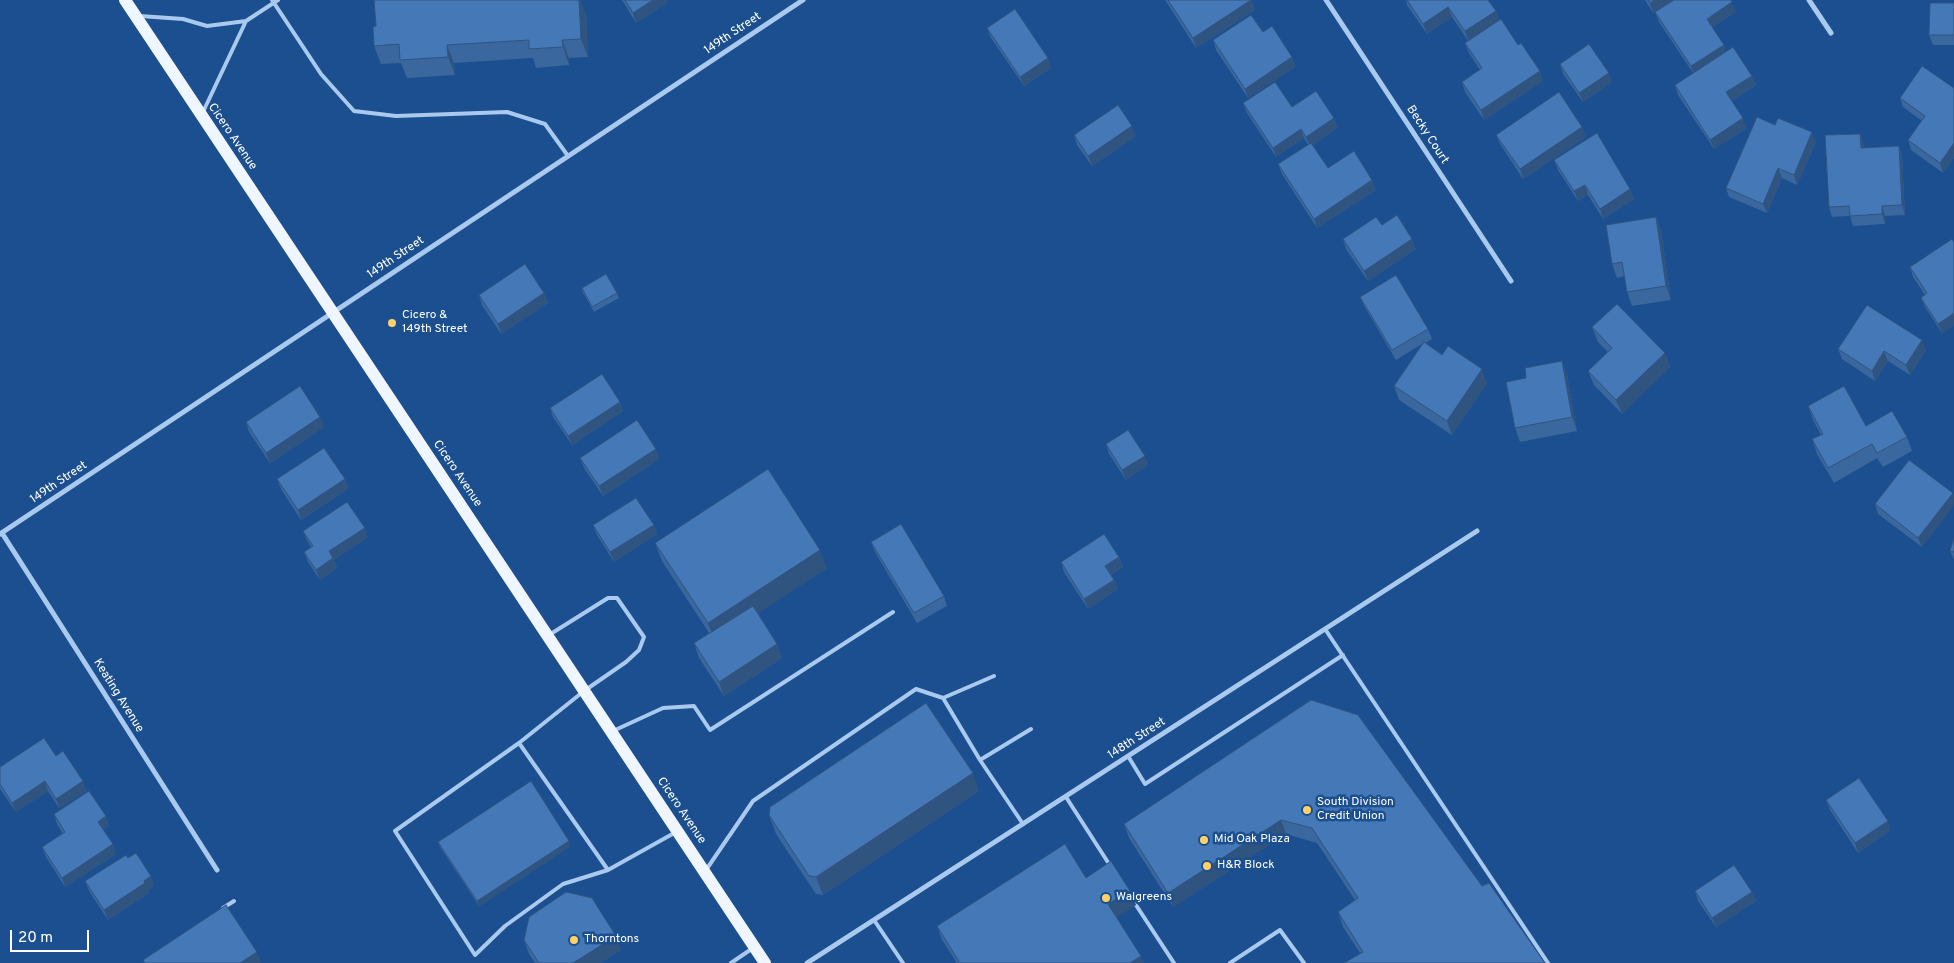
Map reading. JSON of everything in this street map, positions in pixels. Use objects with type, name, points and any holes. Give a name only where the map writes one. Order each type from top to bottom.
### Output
[{"type":"main road","name":"Cicero Avenue","points":[[125,0],[765,963]]},
{"type":"street","name":"149th Street","points":[[1,534],[803,0]]},
{"type":"street","name":"Becky Court","points":[[1326,0],[1511,280]]},
{"type":"street","points":[[1809,0],[1831,33]]},
{"type":"street","name":"148th Street","points":[[807,963],[1477,531]]},
{"type":"street","name":"Keating Avenue","points":[[1,534],[217,870]]},
{"type":"lane","points":[[202,115],[246,21],[273,1],[278,0]]},
{"type":"lane","points":[[273,1],[321,74],[354,111],[396,116],[507,112],[545,124],[568,156]]},
{"type":"lane","points":[[136,16],[183,19],[207,26],[246,21]]},
{"type":"lane","points":[[548,636],[608,598],[617,598],[644,637],[639,650],[626,662],[584,691],[519,743],[395,831],[475,955],[505,926],[563,884],[608,870],[678,831]]},
{"type":"lane","points":[[611,732],[663,708],[694,706],[710,730],[893,612]]},
{"type":"lane","points":[[1325,629],[1548,963]]},
{"type":"lane","points":[[1128,756],[1145,784],[1342,655]]},
{"type":"lane","points":[[943,698],[994,676]]},
{"type":"lane","points":[[704,872],[753,801],[916,689],[943,698],[980,760],[1023,824]]},
{"type":"lane","points":[[980,760],[1031,729]]},
{"type":"lane","points":[[519,743],[608,870]]},
{"type":"lane","points":[[1066,797],[1116,875]]},
{"type":"lane","points":[[1131,898],[1174,963]]},
{"type":"lane","points":[[218,912],[234,901]]},
{"type":"lane","points":[[874,920],[903,963]]},
{"type":"lane","points":[[1230,963],[1280,930],[1304,963]]},
{"type":"lane","points":[[731,963],[754,947]]},
{"type":"building","points":[[374,0],[579,0],[581,39],[562,40],[563,47],[529,49],[529,40],[447,45],[448,57],[400,60],[399,44],[374,46],[373,27],[376,26]]},
{"type":"building","points":[[625,0],[653,0],[633,13]]},
{"type":"building","points":[[1168,0],[1251,0],[1193,38]]},
{"type":"building","points":[[1407,0],[1488,0],[1496,11],[1465,31],[1448,7],[1423,24]]},
{"type":"building","points":[[1674,0],[1731,0],[1732,2],[1707,19],[1724,45],[1691,66],[1655,12]]},
{"type":"building","points":[[1930,3],[1954,3],[1954,35],[1929,35]]},
{"type":"building","points":[[1015,9],[1048,58],[1020,77],[987,28]]},
{"type":"building","points":[[1251,15],[1263,32],[1272,26],[1292,57],[1245,89],[1213,40]]},
{"type":"building","points":[[1501,19],[1518,45],[1521,43],[1540,71],[1481,110],[1462,82],[1482,68],[1465,43]]},
{"type":"building","points":[[1589,44],[1609,73],[1579,93],[1560,64]]},
{"type":"building","points":[[1733,47],[1752,76],[1726,92],[1743,118],[1710,140],[1675,85]]},
{"type":"building","points":[[1922,66],[1954,88],[1954,143],[1940,163],[1908,140],[1925,116],[1900,98]]},
{"type":"building","points":[[1275,82],[1292,107],[1316,91],[1334,118],[1306,137],[1301,129],[1273,148],[1243,103]]},
{"type":"building","points":[[1559,92],[1582,127],[1520,169],[1496,135]]},
{"type":"building","points":[[1118,105],[1132,126],[1088,156],[1074,135]]},
{"type":"building","points":[[1757,117],[1775,125],[1778,118],[1812,132],[1794,175],[1778,168],[1763,204],[1726,188]]},
{"type":"building","points":[[1597,133],[1630,189],[1600,209],[1585,185],[1574,191],[1554,160]]},
{"type":"building","points":[[1860,134],[1861,148],[1899,146],[1902,205],[1882,206],[1882,214],[1850,216],[1849,206],[1829,207],[1825,135]]},
{"type":"building","points":[[1311,143],[1328,168],[1354,151],[1372,180],[1314,219],[1278,164]]},
{"type":"building","points":[[1397,215],[1412,239],[1364,271],[1343,239],[1376,217],[1382,225]]},
{"type":"building","points":[[1656,217],[1666,286],[1627,292],[1622,262],[1612,264],[1606,225]]},
{"type":"building","points":[[1952,239],[1954,242],[1954,313],[1938,324],[1921,298],[1927,293],[1910,267]]},
{"type":"building","points":[[525,264],[544,293],[498,324],[479,295]]},
{"type":"building","points":[[606,274],[617,293],[592,307],[582,288]]},
{"type":"building","points":[[1396,275],[1428,329],[1392,350],[1360,297]]},
{"type":"building","points":[[1617,304],[1665,353],[1616,400],[1588,371],[1612,348],[1592,327]]},
{"type":"building","points":[[1867,305],[1922,340],[1906,365],[1884,351],[1872,371],[1838,349]]},
{"type":"building","points":[[1424,342],[1442,355],[1448,346],[1482,369],[1447,421],[1394,386]]},
{"type":"building","points":[[1562,361],[1572,417],[1515,428],[1506,382],[1526,378],[1525,368]]},
{"type":"building","points":[[602,374],[620,402],[568,436],[550,408]]},
{"type":"building","points":[[300,386],[320,417],[266,453],[246,422]]},
{"type":"building","points":[[1844,386],[1866,426],[1892,411],[1907,437],[1877,453],[1872,444],[1828,468],[1812,439],[1823,434],[1808,406]]},
{"type":"building","points":[[637,420],[656,449],[599,486],[580,458]]},
{"type":"building","points":[[1128,430],[1145,456],[1122,470],[1106,444]]},
{"type":"building","points":[[324,448],[345,479],[298,510],[277,479]]},
{"type":"building","points":[[1909,460],[1953,493],[1918,538],[1875,504]]},
{"type":"building","points":[[768,469],[820,550],[708,623],[655,543]]},
{"type":"building","points":[[636,498],[654,525],[610,552],[593,525]]},
{"type":"building","points":[[347,502],[365,528],[329,551],[333,558],[316,570],[304,552],[313,546],[303,531]]},
{"type":"building","points":[[901,524],[944,596],[914,613],[871,542]]},
{"type":"building","points":[[1104,534],[1119,557],[1105,566],[1114,580],[1084,599],[1061,562]]},
{"type":"building","points":[[1954,538],[1954,552],[1950,551]]},
{"type":"building","points":[[753,606],[777,644],[719,682],[694,643]]},
{"type":"building","name":"Mid Oak Plaza","points":[[1311,700],[1358,715],[1482,886],[1489,883],[1545,963],[1344,963],[1363,952],[1338,912],[1358,898],[1312,828],[1281,820],[1168,893],[1124,824]]},
{"type":"building","points":[[926,703],[973,773],[816,877],[809,876],[769,815],[770,807]]},
{"type":"building","points":[[44,738],[56,756],[63,751],[83,781],[56,799],[45,781],[12,803],[0,784],[0,767]]},
{"type":"building","points":[[1859,778],[1888,821],[1855,843],[1826,800]]},
{"type":"building","points":[[531,781],[569,841],[477,901],[438,842]]},
{"type":"building","points":[[89,791],[106,816],[98,822],[113,844],[62,878],[42,847],[65,832],[54,814]]},
{"type":"building","name":"Walgreens","points":[[1065,844],[1086,878],[1111,861],[1130,891],[1108,904],[1141,956],[1130,963],[960,963],[937,926]]},
{"type":"building","points":[[136,853],[151,876],[144,881],[145,883],[104,910],[85,881],[126,855],[128,858]]},
{"type":"building","points":[[1734,865],[1752,892],[1712,918],[1695,891]]},
{"type":"building","name":"Thorntons","points":[[566,892],[592,898],[616,936],[573,963],[539,963],[524,940],[529,917]]},
{"type":"building","points":[[226,905],[257,952],[240,963],[145,963],[143,960]]},
{"type":"place","name":"Cicero & 149th Street","points":[[392,323]]},
{"type":"place","name":"South Division Credit Union","points":[[1307,810]]},
{"type":"place","name":"Mid Oak Plaza","points":[[1204,840]]},
{"type":"place","name":"H&R Block","points":[[1207,866]]},
{"type":"place","name":"Walgreens","points":[[1106,898]]},
{"type":"place","name":"Thorntons","points":[[574,940]]}]
